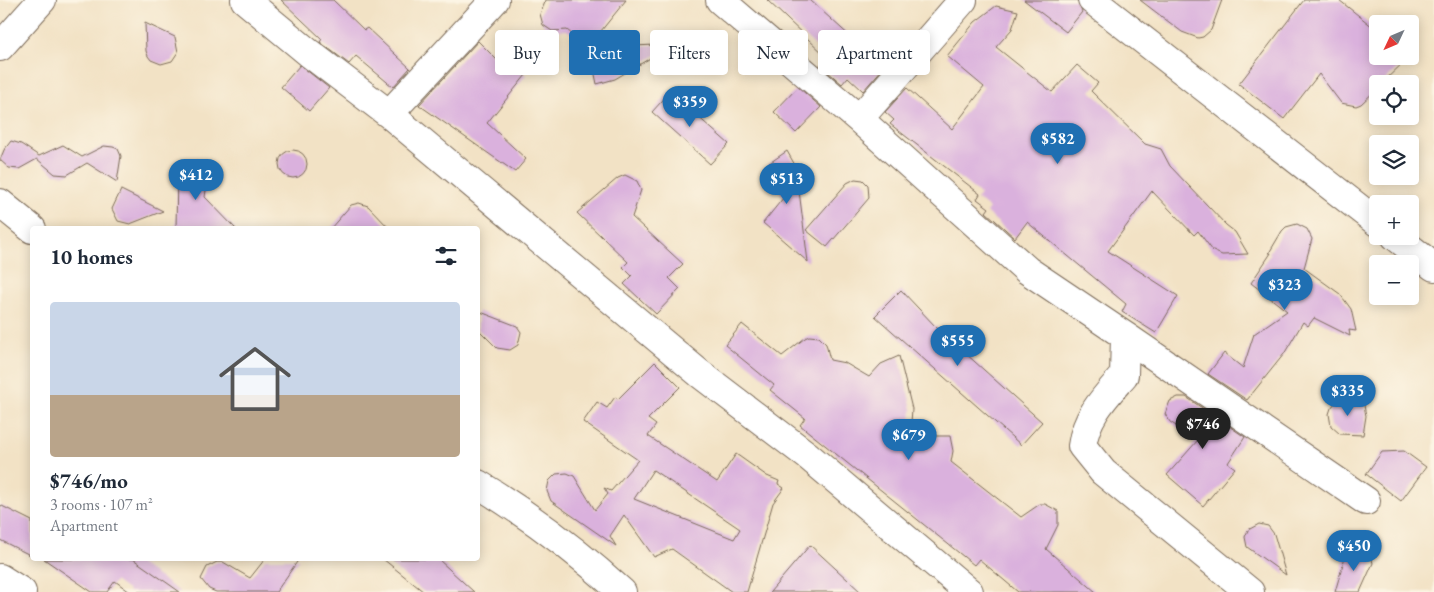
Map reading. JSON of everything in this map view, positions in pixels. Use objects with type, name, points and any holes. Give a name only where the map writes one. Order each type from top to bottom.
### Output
[{"type":"street","points":[[0,47],[42,0]]},
{"type":"street","points":[[245,0],[309,53],[389,114],[699,373],[808,456],[968,592]]},
{"type":"street","points":[[389,114],[495,0]]},
{"type":"street","points":[[720,0],[858,119],[1027,270],[1366,501]]},
{"type":"street","points":[[858,119],[963,0]]},
{"type":"street","points":[[1092,0],[1369,216]]},
{"type":"street","points":[[0,204],[30,227]]},
{"type":"street","points":[[1406,245],[1434,267]]},
{"type":"street","points":[[1125,336],[1124,375],[1102,400],[1084,429],[1082,446],[1104,472],[1250,592]]},
{"type":"street","points":[[480,485],[501,498],[589,562],[622,592]]},
{"type":"street","points":[[0,578],[22,592]]},
{"type":"building","points":[[281,0],[333,0],[364,30],[367,28],[410,68],[393,87],[356,56],[349,64],[320,42],[322,39]]},
{"type":"building","points":[[546,0],[626,0],[602,30],[569,30],[569,32],[550,30],[543,25],[540,14]]},
{"type":"building","points":[[767,0],[810,0],[843,30],[818,30],[818,48],[808,39],[808,30],[799,30]]},
{"type":"building","points":[[1024,0],[1077,0],[1082,12],[1066,32]]},
{"type":"building","points":[[1140,0],[1222,0],[1211,30],[1203,37],[1198,38],[1182,32]]},
{"type":"building","points":[[1304,0],[1339,0],[1369,24],[1369,65],[1401,65],[1390,75],[1369,75],[1369,96],[1356,106],[1341,103],[1319,74],[1284,119],[1239,84]]},
{"type":"building","points":[[996,6],[1018,11],[1012,29],[996,47],[1052,92],[1077,65],[1098,83],[1091,91],[1145,144],[1161,149],[1170,166],[1226,225],[1235,232],[1248,254],[1222,255],[1213,251],[1198,231],[1194,235],[1152,191],[1108,251],[1178,296],[1156,333],[1122,312],[1126,304],[1027,222],[1015,238],[986,212],[989,208],[977,199],[980,194],[890,124],[894,120],[885,112],[907,88],[952,129],[984,87],[947,56],[975,22]]},
{"type":"building","points":[[145,23],[175,37],[178,52],[172,61],[161,64],[151,60],[148,56],[146,51]]},
{"type":"building","points":[[478,41],[495,58],[495,75],[526,75],[487,123],[526,159],[515,172],[419,105]]},
{"type":"building","points":[[650,45],[650,58],[640,64],[640,46]]},
{"type":"building","points":[[300,65],[329,88],[309,111],[281,87]]},
{"type":"building","points":[[595,75],[622,75],[615,79],[597,84]]},
{"type":"building","points":[[832,75],[877,75],[863,91],[848,77],[842,84]]},
{"type":"building","points":[[798,87],[821,107],[796,133],[774,112]]},
{"type":"building","points":[[670,92],[729,144],[710,164],[652,112]]},
{"type":"building","points":[[11,141],[21,144],[39,156],[63,145],[82,157],[104,146],[113,147],[118,149],[121,156],[117,182],[87,163],[67,175],[55,174],[37,159],[19,169],[9,168],[0,160],[4,150]]},
{"type":"building","points":[[293,150],[303,154],[307,164],[303,174],[293,178],[283,174],[279,164],[283,154]]},
{"type":"building","points":[[787,151],[796,167],[808,262],[763,223],[784,197],[770,178],[768,164]]},
{"type":"building","points":[[187,161],[196,161],[205,166],[208,176],[205,197],[233,226],[176,226],[177,173]]},
{"type":"building","points":[[625,175],[637,181],[641,190],[632,217],[683,264],[669,278],[680,289],[656,314],[624,284],[632,276],[623,267],[628,262],[577,213],[618,178]]},
{"type":"building","points":[[855,179],[863,180],[868,185],[869,198],[827,247],[806,230],[847,183]]},
{"type":"building","points":[[121,190],[163,211],[130,224],[118,221],[112,209]]},
{"type":"building","points":[[359,203],[368,206],[387,226],[333,226],[351,205]]},
{"type":"building","points":[[1297,224],[1307,229],[1312,239],[1304,268],[1340,294],[1351,309],[1356,331],[1349,330],[1350,336],[1314,318],[1308,326],[1303,322],[1284,354],[1247,400],[1208,374],[1224,353],[1243,368],[1254,334],[1287,311],[1251,283],[1271,253],[1269,253],[1282,231],[1286,227]]},
{"type":"building","points":[[901,290],[936,327],[1042,422],[1021,445],[875,316]]},
{"type":"building","points":[[480,312],[517,326],[521,332],[518,345],[510,350],[497,348],[480,331]]},
{"type":"building","points":[[742,324],[782,356],[805,338],[809,336],[819,337],[826,344],[830,360],[845,363],[869,377],[881,364],[899,356],[912,409],[910,436],[950,436],[953,451],[951,462],[1021,517],[1040,504],[1045,504],[1058,511],[1058,525],[1046,549],[1096,592],[1018,592],[979,559],[974,565],[800,425],[805,418],[770,390],[774,385],[725,345]]},
{"type":"building","points":[[655,362],[680,387],[648,419],[656,425],[648,436],[717,482],[736,454],[767,476],[779,481],[778,484],[784,488],[773,503],[747,592],[732,592],[672,549],[654,557],[624,515],[610,536],[616,546],[551,501],[547,491],[549,481],[556,474],[567,473],[574,476],[595,510],[608,494],[604,488],[611,491],[638,460],[583,422],[597,402],[607,408],[615,397],[618,399]],"holes":[[[653,470],[740,529],[734,539],[634,499]]]},
{"type":"building","points":[[1178,397],[1186,397],[1245,437],[1228,463],[1235,468],[1203,506],[1167,475],[1198,440],[1170,422],[1165,414],[1170,401]]},
{"type":"building","points":[[1345,398],[1363,400],[1366,416],[1363,435],[1340,434],[1331,426],[1329,414],[1331,408],[1335,403]]},
{"type":"building","points":[[1404,451],[1426,467],[1401,501],[1366,474],[1382,452]]},
{"type":"building","points":[[0,505],[30,520],[30,555],[0,540]]},
{"type":"building","points":[[1259,524],[1268,526],[1274,534],[1286,575],[1247,547],[1245,537],[1248,530]]},
{"type":"building","points":[[810,545],[861,592],[770,592]]},
{"type":"building","points":[[1362,549],[1371,556],[1373,563],[1360,592],[1335,592],[1345,557],[1352,550]]},
{"type":"building","points":[[47,561],[136,561],[180,592],[130,592],[115,581],[107,592],[92,592]]},
{"type":"building","points":[[263,561],[298,561],[276,592],[216,592],[209,589],[201,579],[207,567],[217,562],[223,562],[250,578]]},
{"type":"building","points":[[385,561],[440,561],[474,592],[424,592]]}]
